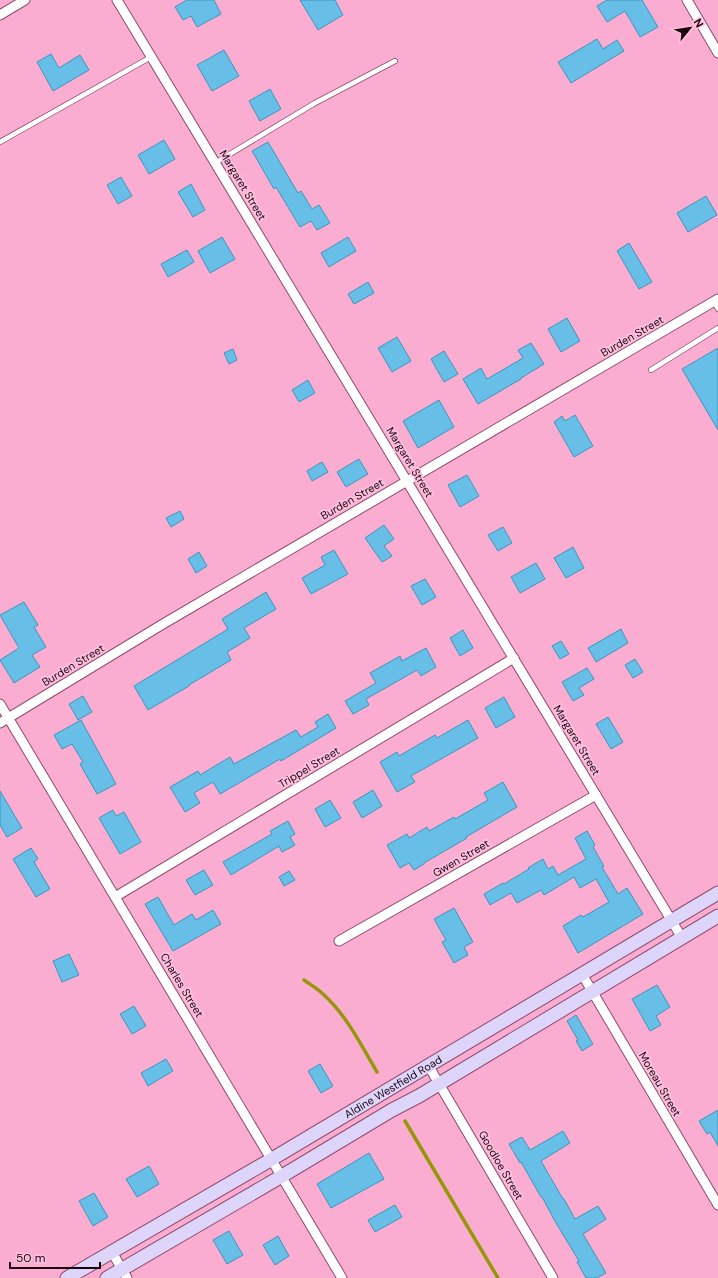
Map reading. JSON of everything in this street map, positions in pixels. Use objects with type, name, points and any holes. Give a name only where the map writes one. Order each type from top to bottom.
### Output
[{"type":"main road","name":"Aldine Westfield Road","points":[[67,1278],[272,1159],[718,893]]},
{"type":"main road","name":"Aldine Westfield Road","points":[[107,1278],[125,1274],[282,1176],[392,1110],[419,1096],[718,916]]},
{"type":"street","points":[[0,15],[25,0]]},
{"type":"street","name":"Margaret Street","points":[[117,0],[682,938]]},
{"type":"street","points":[[687,0],[718,53]]},
{"type":"street","name":"Burden Street","points":[[4,720],[163,624],[407,481],[717,303]]},
{"type":"street","name":"Trippel Street","points":[[115,897],[514,658]]},
{"type":"street","name":"Charles Street","points":[[0,704],[4,720],[115,897],[342,1278]]},
{"type":"street","name":"Gwen Street","points":[[339,941],[596,796]]},
{"type":"street","name":"Moreau Street","points":[[582,974],[718,1205]]},
{"type":"street","name":"Goodloe Street","points":[[428,1065],[440,1083],[553,1278]]},
{"type":"street","points":[[112,1252],[125,1274]]},
{"type":"lane","points":[[0,142],[152,57]]},
{"type":"lane","points":[[215,163],[315,103],[395,61]]},
{"type":"lane","points":[[651,370],[718,328]]},
{"type":"building","points":[[187,0],[214,0],[221,14],[197,27],[191,16],[183,20],[175,7]]},
{"type":"building","points":[[300,0],[335,0],[343,15],[318,30]]},
{"type":"building","points":[[607,0],[642,0],[658,27],[640,37],[625,11],[607,22],[597,6]]},
{"type":"building","points":[[597,39],[603,49],[617,40],[624,51],[571,83],[558,62]]},
{"type":"building","points":[[224,50],[239,76],[212,91],[197,65]]},
{"type":"building","points":[[51,54],[59,68],[80,55],[89,70],[53,91],[37,62]]},
{"type":"building","points":[[270,89],[281,109],[260,121],[249,101]]},
{"type":"building","points":[[164,140],[175,159],[149,174],[138,155]]},
{"type":"building","points":[[268,142],[298,193],[301,191],[312,209],[319,205],[330,223],[317,230],[311,221],[300,227],[276,187],[274,189],[252,151]]},
{"type":"building","points":[[121,177],[132,196],[118,204],[107,185]]},
{"type":"building","points":[[191,184],[205,210],[193,217],[178,192]]},
{"type":"building","points":[[706,196],[717,215],[688,232],[677,213]]},
{"type":"building","points":[[222,237],[235,259],[210,273],[198,251]]},
{"type":"building","points":[[348,237],[356,251],[329,267],[321,253]]},
{"type":"building","points":[[629,243],[652,282],[639,289],[617,251]]},
{"type":"building","points":[[187,250],[194,262],[168,277],[161,264]]},
{"type":"building","points":[[368,282],[374,293],[354,304],[348,294]]},
{"type":"building","points":[[567,318],[580,341],[561,352],[548,329]]},
{"type":"building","points":[[397,337],[411,361],[392,372],[378,348]]},
{"type":"building","points":[[531,343],[544,364],[478,404],[463,379],[481,368],[487,379],[523,358],[518,350]]},
{"type":"building","points":[[718,348],[718,430],[682,369]]},
{"type":"building","points":[[233,349],[237,360],[229,364],[224,353]]},
{"type":"building","points":[[444,351],[458,374],[444,382],[431,359]]},
{"type":"building","points":[[308,380],[315,393],[299,402],[292,390]]},
{"type":"building","points":[[439,400],[454,427],[418,448],[403,421]]},
{"type":"building","points":[[575,415],[593,446],[574,457],[554,422],[562,416],[565,421]]},
{"type":"building","points":[[359,459],[368,474],[346,487],[337,472]]},
{"type":"building","points":[[322,462],[328,472],[312,481],[307,471]]},
{"type":"building","points":[[467,475],[479,496],[460,507],[448,485]]},
{"type":"building","points":[[180,511],[184,519],[171,527],[166,518]]},
{"type":"building","points":[[384,525],[394,539],[384,546],[392,556],[382,562],[365,538]]},
{"type":"building","points":[[503,527],[512,543],[498,551],[488,535]]},
{"type":"building","points":[[573,547],[584,568],[566,578],[554,558]]},
{"type":"building","points":[[334,550],[348,574],[311,594],[302,578],[325,565],[321,557]]},
{"type":"building","points":[[199,552],[207,566],[196,573],[188,559]]},
{"type":"building","points":[[536,563],[545,579],[520,593],[511,577]]},
{"type":"building","points":[[425,579],[436,597],[422,605],[411,586]]},
{"type":"building","points":[[266,592],[276,609],[244,628],[250,638],[227,652],[231,660],[148,710],[134,686],[228,629],[222,619]]},
{"type":"building","points":[[24,602],[38,625],[34,627],[46,647],[32,655],[40,667],[14,683],[0,660],[19,648],[0,615]]},
{"type":"building","points":[[621,629],[628,643],[596,662],[588,648]]},
{"type":"building","points":[[463,630],[473,648],[460,656],[450,638]]},
{"type":"building","points":[[561,641],[569,654],[560,659],[552,646]]},
{"type":"building","points":[[426,648],[436,667],[421,676],[417,670],[366,699],[369,705],[353,714],[345,701],[376,683],[370,673],[400,656],[402,661]]},
{"type":"building","points":[[635,659],[643,672],[633,678],[625,665]]},
{"type":"building","points":[[587,668],[594,679],[579,688],[584,695],[573,701],[562,682]]},
{"type":"building","points":[[83,696],[92,712],[78,720],[69,704]]},
{"type":"building","points":[[504,697],[515,717],[496,728],[485,708]]},
{"type":"building","points":[[328,714],[336,728],[281,761],[280,759],[220,794],[213,782],[194,793],[200,803],[185,812],[170,787],[198,771],[200,775],[230,757],[234,764],[296,730],[301,737],[318,727],[315,722]]},
{"type":"building","points":[[608,717],[623,742],[611,749],[596,724]]},
{"type":"building","points":[[81,720],[116,784],[97,794],[80,764],[83,762],[72,744],[62,749],[54,735]]},
{"type":"building","points":[[468,720],[478,738],[411,776],[415,782],[397,792],[380,762],[397,752],[399,756],[435,735],[437,738]]},
{"type":"building","points":[[503,782],[517,807],[414,870],[409,863],[400,868],[387,845],[407,834],[409,838],[427,827],[429,831],[454,817],[455,819],[488,800],[484,793]]},
{"type":"building","points":[[373,790],[382,806],[362,818],[353,802]]},
{"type":"building","points":[[0,791],[22,828],[7,837],[0,825]]},
{"type":"building","points":[[330,800],[341,818],[325,827],[315,809]]},
{"type":"building","points":[[113,810],[116,816],[124,812],[141,842],[120,854],[99,818]]},
{"type":"building","points":[[288,821],[295,834],[290,837],[295,845],[282,852],[279,846],[231,875],[223,862],[272,834],[270,831]]},
{"type":"building","points":[[587,831],[595,845],[593,847],[604,866],[602,867],[618,894],[627,888],[643,914],[578,953],[563,926],[581,915],[583,917],[609,902],[596,879],[580,888],[574,877],[544,895],[541,890],[517,903],[511,893],[490,905],[484,894],[503,883],[504,884],[543,859],[548,869],[553,866],[558,875],[586,859],[575,838]]},
{"type":"building","points":[[31,848],[38,859],[34,862],[50,889],[36,897],[13,859]]},
{"type":"building","points":[[204,870],[213,885],[195,895],[186,880]]},
{"type":"building","points":[[289,871],[295,880],[284,886],[279,877]]},
{"type":"building","points":[[158,897],[174,925],[192,914],[196,920],[213,910],[221,924],[173,951],[145,904]]},
{"type":"building","points":[[454,908],[473,942],[464,947],[468,955],[454,963],[442,942],[446,940],[434,919]]},
{"type":"building","points":[[69,954],[79,975],[62,982],[53,961]]},
{"type":"building","points":[[657,985],[670,1007],[656,1016],[661,1025],[650,1031],[632,999]]},
{"type":"building","points":[[134,1006],[146,1026],[132,1034],[120,1014]]},
{"type":"building","points":[[576,1015],[593,1044],[582,1051],[576,1041],[578,1040],[567,1021]]},
{"type":"building","points":[[166,1059],[173,1071],[148,1086],[141,1073]]},
{"type":"building","points":[[320,1064],[333,1086],[321,1093],[308,1071]]},
{"type":"building","points":[[718,1110],[718,1146],[710,1132],[707,1134],[699,1121]]},
{"type":"building","points":[[563,1131],[570,1143],[541,1161],[575,1219],[598,1206],[606,1219],[583,1234],[606,1273],[597,1278],[586,1278],[577,1262],[579,1261],[509,1144],[522,1137],[530,1150]]},
{"type":"building","points":[[369,1153],[384,1179],[331,1208],[317,1184]]},
{"type":"building","points":[[149,1166],[159,1184],[137,1197],[126,1179]]},
{"type":"building","points":[[94,1193],[108,1217],[93,1226],[79,1201]]},
{"type":"building","points":[[395,1205],[402,1217],[375,1232],[368,1220]]},
{"type":"building","points":[[229,1231],[243,1255],[227,1264],[213,1240]]},
{"type":"building","points":[[278,1236],[289,1256],[275,1265],[263,1245]]},
{"type":"waterway","points":[[304,980],[322,993],[340,1012],[347,1021],[377,1072]]},
{"type":"waterway","points":[[405,1121],[498,1278]]}]
